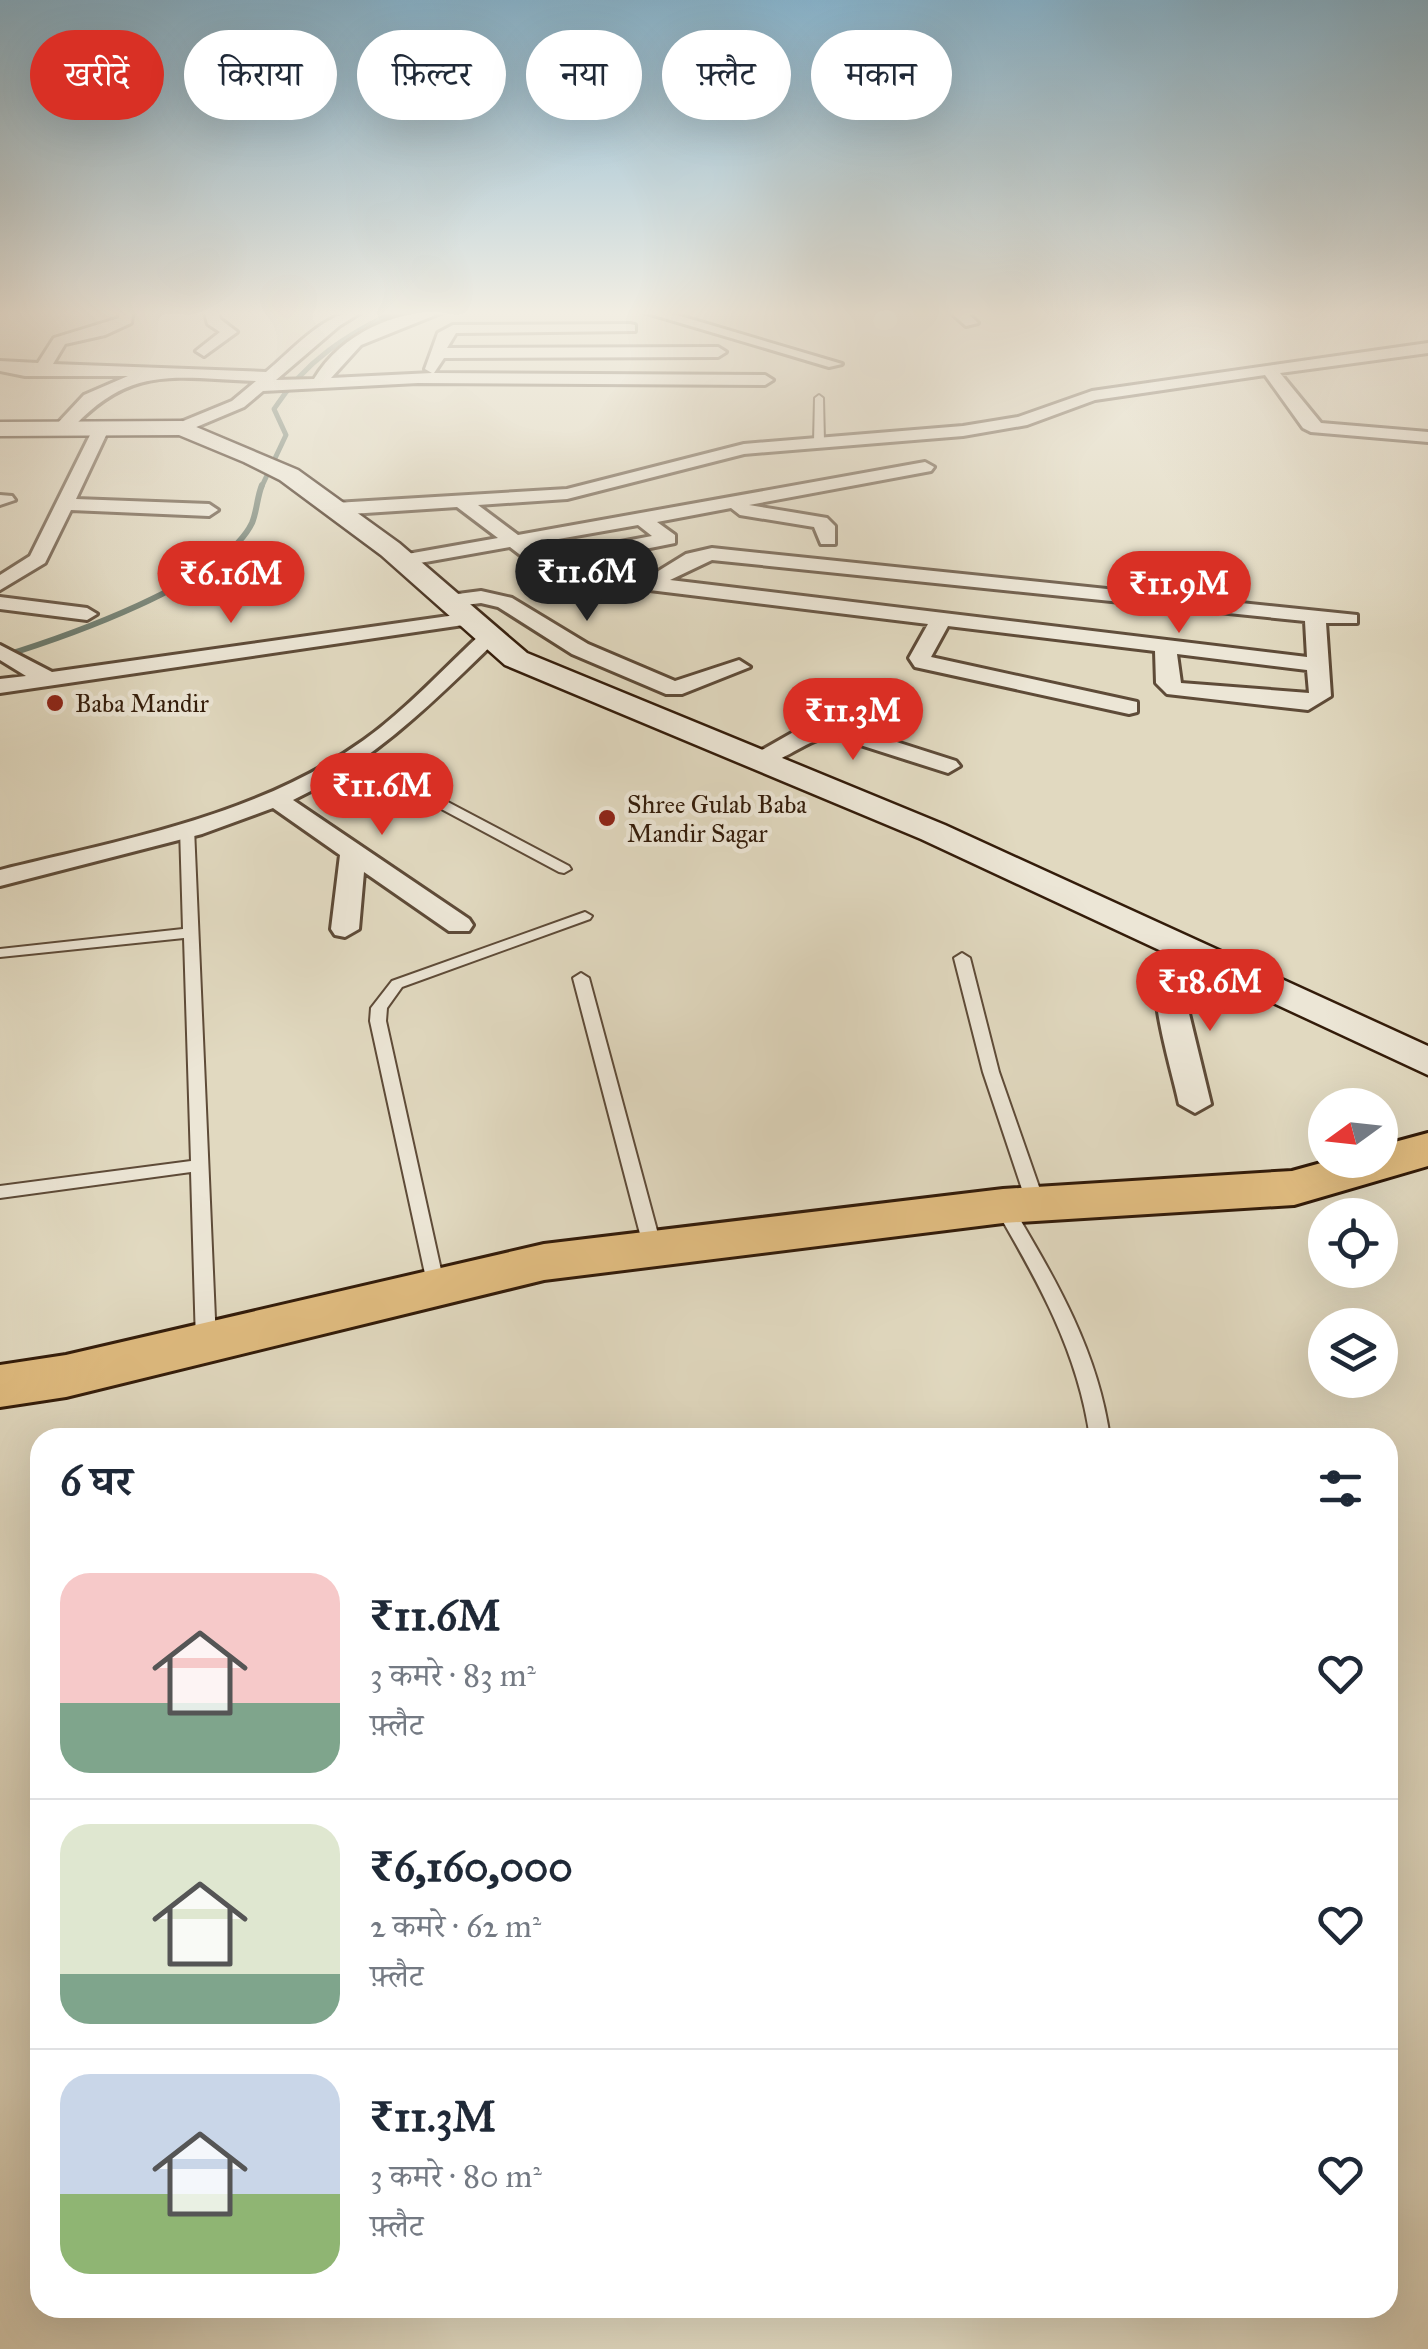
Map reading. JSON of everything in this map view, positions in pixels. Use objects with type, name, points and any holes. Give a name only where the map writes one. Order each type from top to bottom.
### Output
[{"type":"main road","points":[[0,1386],[66,1376],[544,1262],[1019,1205],[1294,1188],[1428,1150]]},
{"type":"street","points":[[62,429],[70,420]]},
{"type":"street","points":[[182,428],[202,420]]},
{"type":"street","points":[[335,509],[567,494],[744,449],[962,431],[1025,420]]},
{"type":"street","points":[[1306,420],[1317,428],[1428,437]]},
{"type":"street","points":[[1317,428],[1428,424]]},
{"type":"street","points":[[1,588],[38,559],[101,428]]},
{"type":"street","points":[[0,429],[182,428],[253,457],[289,475],[403,560],[516,659],[933,832],[1428,1062]]},
{"type":"street","points":[[403,560],[925,467],[919,459],[874,439]]},
{"type":"street","points":[[674,465],[728,504],[748,512],[820,522],[826,526],[828,540]]},
{"type":"street","points":[[461,501],[542,563],[584,576],[941,619],[1129,707]]},
{"type":"street","points":[[64,504],[209,510]]},
{"type":"street","points":[[542,563],[668,540],[642,519]]},
{"type":"street","points":[[650,584],[693,558],[712,554],[1350,618]]},
{"type":"street","points":[[1,588],[87,614]]},
{"type":"street","points":[[0,878],[187,828],[274,798],[354,756],[372,744],[470,618],[481,597],[505,602],[580,649],[674,689],[739,666]]},
{"type":"street","points":[[1172,600],[1154,645],[1167,682],[1183,692],[1308,703],[1320,696],[1315,615]]},
{"type":"street","points":[[0,686],[470,618]]},
{"type":"street","points":[[941,619],[920,658],[923,662],[1154,645],[1320,665]]},
{"type":"street","points":[[8,655],[46,678]]},
{"type":"street","points":[[758,759],[812,731],[834,729],[948,766]]},
{"type":"street","points":[[274,798],[459,924]]},
{"type":"street","points":[[345,928],[353,852]]},
{"type":"street","points":[[1195,954],[1170,975],[1170,992],[1195,1104]]},
{"type":"lane","points":[[819,420],[819,442]]},
{"type":"lane","points":[[354,756],[564,869]]},
{"type":"lane","points":[[187,828],[206,1342]]},
{"type":"lane","points":[[436,1288],[378,1021],[379,1008],[397,984],[586,916]]},
{"type":"lane","points":[[0,953],[191,932]]},
{"type":"lane","points":[[962,958],[1019,1205],[1079,1348],[1098,1428]]},
{"type":"lane","points":[[580,978],[652,1249]]},
{"type":"lane","points":[[0,1192],[200,1166]]},
{"type":"waterway","points":[[261,487],[286,435],[279,420]]},
{"type":"waterway","points":[[0,657],[99,622],[176,587],[209,567],[235,545],[252,523],[261,487]]},
{"type":"place","name":"Baba Mandir","points":[[55,703]]},
{"type":"place","name":"Shree Gulab Baba Mandir Sagar","points":[[607,818]]}]
